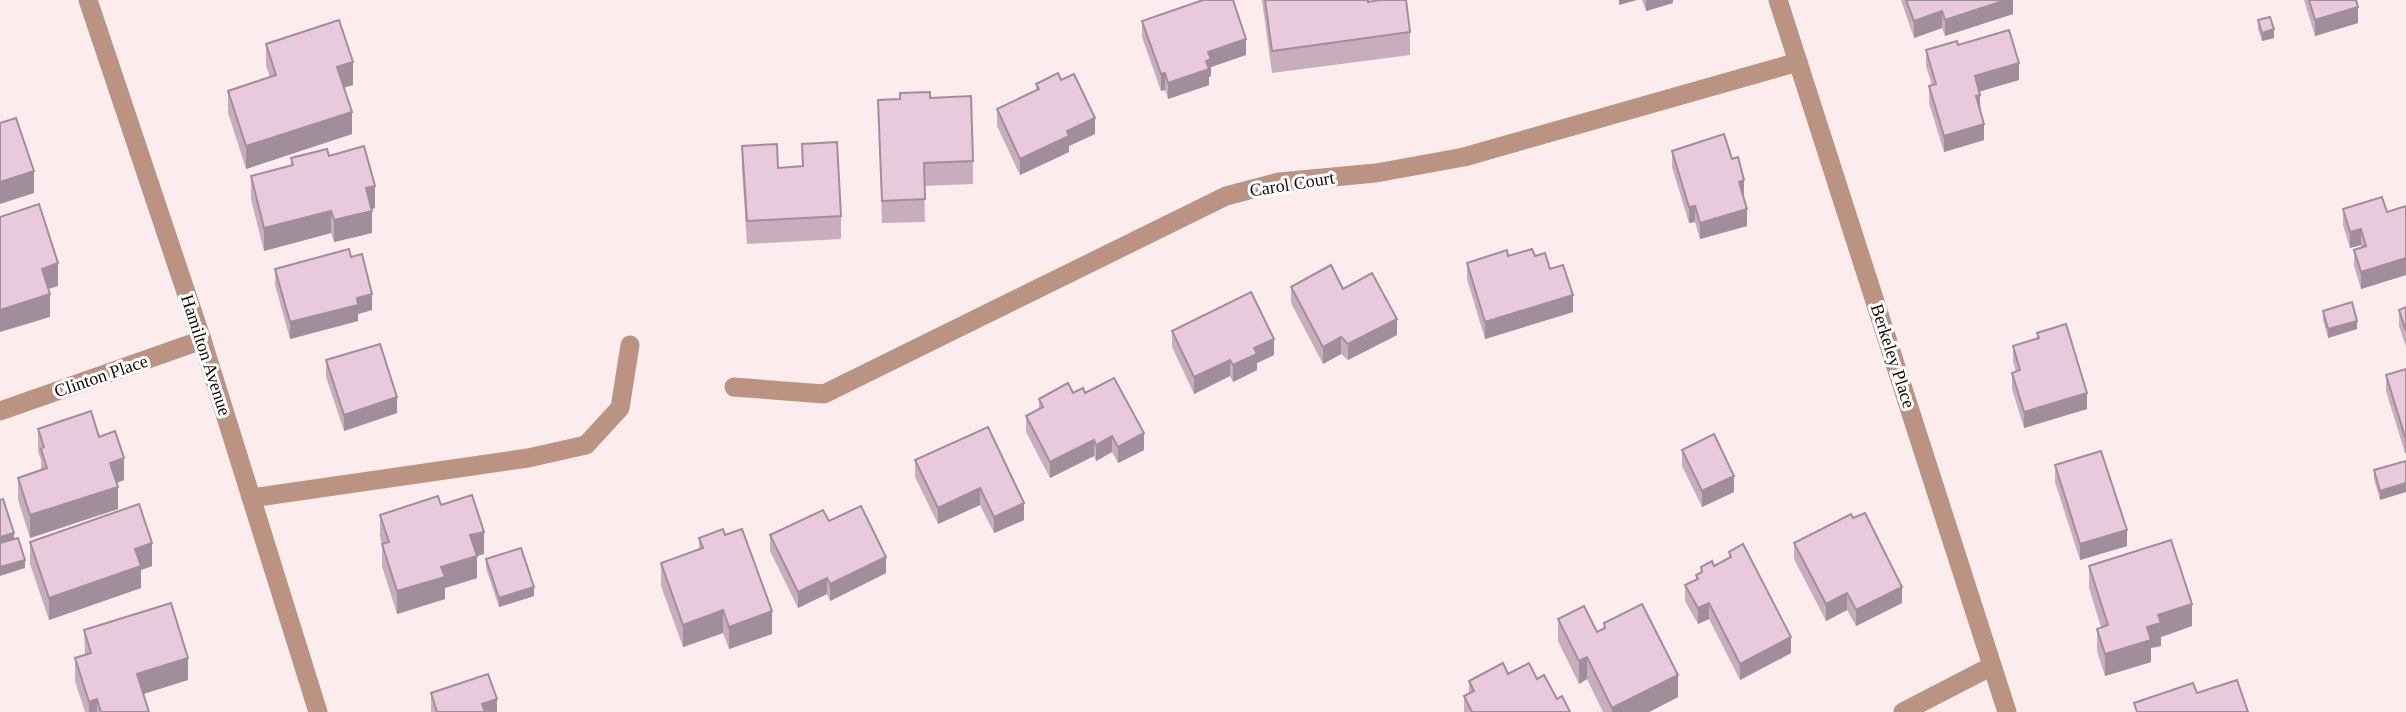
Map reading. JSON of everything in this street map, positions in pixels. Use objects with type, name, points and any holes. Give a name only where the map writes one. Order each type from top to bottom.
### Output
[{"type":"street","name":"Hamilton Avenue","points":[[88,0],[202,341],[318,712]]},
{"type":"street","name":"Berkeley Place","points":[[1778,0],[2007,712]]},
{"type":"street","name":"Carol Court","points":[[734,387],[824,394],[1226,196],[1279,182],[1376,173],[1464,157],[1798,62]]},
{"type":"street","name":"Clinton Place","points":[[0,411],[202,341]]},
{"type":"street","points":[[251,498],[528,458],[586,445],[620,408],[630,345]]},
{"type":"street","points":[[1903,712],[1992,666]]},
{"type":"building","points":[[1203,0],[1233,0],[1246,39],[1208,52],[1211,59],[1206,61],[1209,69],[1168,83],[1165,73],[1161,74],[1142,21]]},
{"type":"building","points":[[1265,0],[1406,0],[1410,32],[1272,51]]},
{"type":"building","points":[[1906,0],[2006,0],[1945,20],[1942,11],[1914,21]]},
{"type":"building","points":[[2309,0],[2356,0],[2358,7],[2315,20]]},
{"type":"building","points":[[2270,17],[2274,29],[2262,33],[2258,20]]},
{"type":"building","points":[[339,20],[353,62],[337,67],[352,112],[246,146],[228,91],[276,75],[266,44]]},
{"type":"building","points":[[2009,30],[2019,63],[1975,76],[1980,95],[1976,96],[1984,124],[1944,136],[1929,86],[1936,84],[1926,50],[1957,41],[1958,45]]},
{"type":"building","points":[[1058,73],[1061,80],[1074,74],[1095,118],[1067,131],[1069,136],[1020,159],[997,109],[1039,89],[1036,84]]},
{"type":"building","points":[[930,92],[930,98],[971,96],[973,161],[924,163],[925,199],[882,201],[878,100],[900,99],[900,93]]},
{"type":"building","points":[[16,118],[34,171],[0,182],[0,123]]},
{"type":"building","points":[[1724,134],[1732,159],[1738,157],[1744,180],[1739,182],[1747,209],[1700,223],[1695,206],[1689,207],[1672,151]]},
{"type":"building","points":[[837,142],[841,216],[747,221],[742,146],[777,144],[778,168],[803,166],[802,144]]},
{"type":"building","points":[[364,146],[375,186],[366,188],[372,211],[334,220],[331,211],[264,228],[251,176],[293,165],[291,158],[327,149],[329,156]]},
{"type":"building","points":[[2382,197],[2387,212],[2406,206],[2406,258],[2361,272],[2354,250],[2366,246],[2361,229],[2350,232],[2343,209]]},
{"type":"building","points":[[39,204],[58,263],[42,269],[50,294],[0,310],[0,217]]},
{"type":"building","points":[[349,249],[351,257],[362,254],[372,294],[357,298],[358,305],[290,322],[275,269]]},
{"type":"building","points":[[1532,249],[1535,256],[1545,253],[1550,269],[1563,265],[1573,295],[1485,322],[1467,263],[1507,250],[1508,256]]},
{"type":"building","points":[[1331,265],[1343,289],[1372,273],[1397,319],[1348,344],[1341,337],[1323,347],[1291,287]]},
{"type":"building","points":[[1251,292],[1274,339],[1254,348],[1257,354],[1233,365],[1230,360],[1194,377],[1172,331]]},
{"type":"building","points":[[2352,302],[2357,321],[2328,329],[2323,311]]},
{"type":"building","points":[[2406,307],[2406,331],[2399,310]]},
{"type":"building","points":[[2066,324],[2087,393],[2024,412],[2012,373],[2020,370],[2013,346],[2039,338],[2037,333]]},
{"type":"building","points":[[380,344],[397,397],[344,415],[326,360]]},
{"type":"building","points":[[2406,369],[2406,437],[2405,437],[2386,375]]},
{"type":"building","points":[[1114,378],[1144,433],[1118,447],[1112,436],[1096,445],[1094,440],[1050,462],[1026,416],[1043,407],[1039,399],[1068,383],[1073,393],[1083,388],[1085,393]]},
{"type":"building","points":[[91,411],[99,437],[115,431],[124,458],[110,463],[118,487],[30,515],[18,478],[47,468],[38,429]]},
{"type":"building","points":[[988,427],[1024,503],[994,517],[980,488],[938,508],[915,460]]},
{"type":"building","points":[[1714,434],[1734,476],[1702,491],[1682,450]]},
{"type":"building","points":[[2101,451],[2127,530],[2080,544],[2055,465]]},
{"type":"building","points":[[2406,461],[2406,483],[2380,491],[2374,470]]},
{"type":"building","points":[[472,495],[484,532],[470,535],[477,556],[441,567],[445,577],[397,591],[382,544],[389,542],[380,515],[438,496],[441,505]]},
{"type":"building","points":[[3,499],[14,533],[0,537],[0,500]]},
{"type":"building","points":[[139,504],[152,543],[135,549],[141,566],[49,598],[30,542]]},
{"type":"building","points":[[861,506],[886,557],[830,584],[827,578],[798,592],[770,535],[823,510],[829,521]]},
{"type":"building","points":[[1865,513],[1902,587],[1856,610],[1847,593],[1826,604],[1794,543],[1851,514],[1853,518]]},
{"type":"building","points":[[723,529],[725,535],[742,529],[772,611],[729,627],[723,610],[683,625],[661,563],[703,548],[699,538]]},
{"type":"building","points":[[18,538],[25,560],[0,567],[0,543]]},
{"type":"building","points":[[2171,540],[2192,604],[2158,615],[2161,623],[2147,627],[2151,640],[2105,654],[2097,629],[2108,625],[2089,566]]},
{"type":"building","points":[[1743,544],[1791,637],[1740,664],[1709,603],[1698,608],[1685,585],[1698,579],[1696,575],[1702,572],[1701,567],[1712,561],[1714,566],[1731,557],[1729,552]]},
{"type":"building","points":[[521,548],[534,587],[499,598],[486,559]]},
{"type":"building","points":[[171,603],[188,658],[137,674],[149,712],[101,712],[97,699],[89,702],[75,658],[91,653],[84,630]]},
{"type":"building","points":[[1642,604],[1678,675],[1612,708],[1587,657],[1579,661],[1558,619],[1584,606],[1597,632],[1605,628],[1604,623]]},
{"type":"building","points":[[1503,663],[1508,674],[1529,663],[1537,679],[1544,675],[1557,699],[1562,696],[1570,712],[1472,712],[1464,696],[1474,691],[1469,681]]},
{"type":"building","points":[[488,674],[497,699],[482,704],[485,712],[437,712],[431,693]]},
{"type":"building","points":[[2237,680],[2248,712],[2137,712],[2134,703],[2193,683],[2197,693]]}]
